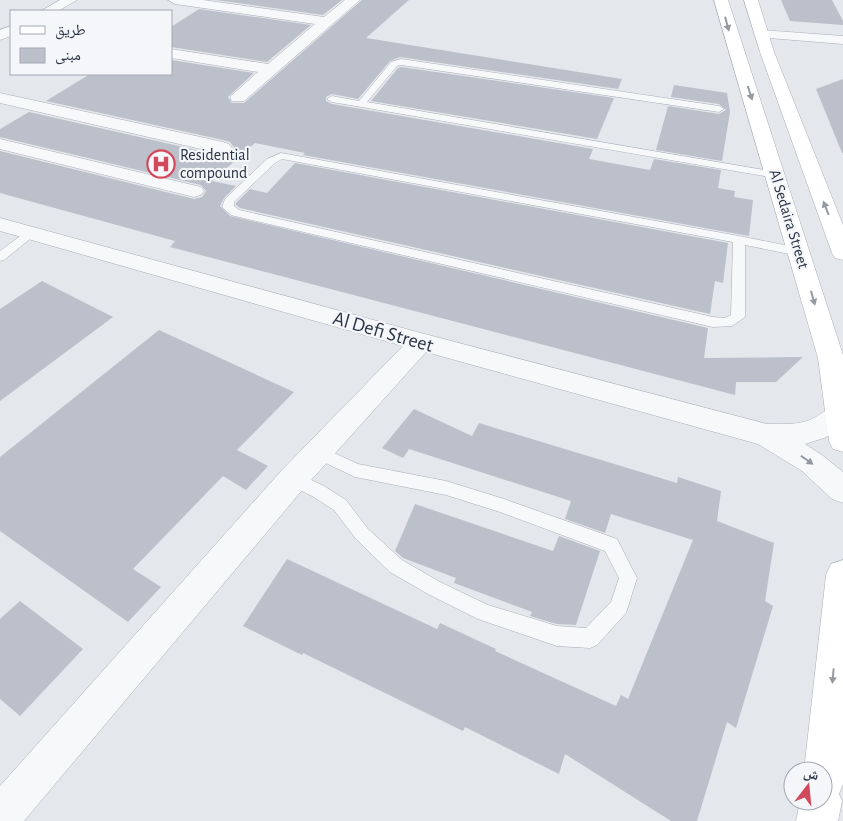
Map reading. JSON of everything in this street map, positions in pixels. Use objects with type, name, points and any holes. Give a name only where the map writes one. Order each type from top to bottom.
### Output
[{"type":"main road","name":"Al Sedaira Street","points":[[721,0],[800,252],[831,358],[841,429]]},
{"type":"main road","name":"Al Sedaira Street","points":[[751,0],[761,34],[843,253]]},
{"type":"main road","points":[[825,761],[843,576]]},
{"type":"street","points":[[50,10],[70,0]]},
{"type":"street","points":[[175,0],[327,22]]},
{"type":"street","points":[[238,97],[353,0]]},
{"type":"street","points":[[761,34],[843,40]]},
{"type":"street","points":[[172,53],[271,69]]},
{"type":"street","points":[[3,103],[26,103],[224,148]]},
{"type":"street","points":[[0,144],[194,191]]},
{"type":"street","name":"Al Defi Street","points":[[0,224],[421,342],[767,436],[812,463],[843,490]]},
{"type":"street","points":[[0,816],[294,479],[421,342]]},
{"type":"street","name":"Al Defi Street","points":[[767,436],[800,435],[814,432],[828,425],[841,429]]},
{"type":"lane","points":[[361,104],[394,64],[402,62],[719,109]]},
{"type":"lane","points":[[332,99],[776,175]]},
{"type":"lane","points":[[739,240],[738,317],[727,323],[713,322],[234,213],[228,207],[228,201],[271,161],[281,156],[739,240],[800,252]]},
{"type":"lane","points":[[0,257],[31,233]]},
{"type":"lane","points":[[294,479],[340,505],[362,534],[396,566],[434,588],[485,613],[557,636],[590,638],[619,607],[628,578],[611,545],[501,505],[446,488],[355,470],[318,452]]},
{"type":"building","points":[[216,0],[342,0],[323,15]]},
{"type":"building","points":[[362,0],[409,0],[366,38],[622,79],[618,89],[400,57],[390,61],[358,99],[332,94],[326,97],[326,101],[332,104],[593,149],[589,159],[650,170],[654,159],[721,170],[718,188],[735,191],[734,197],[753,200],[749,236],[303,155],[305,153],[255,143],[212,181],[236,186],[224,198],[220,206],[230,216],[708,328],[704,358],[803,357],[776,382],[736,382],[735,395],[170,247],[175,241],[0,193],[0,151],[194,199],[202,197],[206,191],[201,185],[0,137],[0,129],[29,112],[223,156],[230,154],[234,147],[230,142],[223,140],[46,101],[88,75],[172,75],[172,60],[254,73],[228,97],[232,103],[244,103]]},
{"type":"building","points":[[781,0],[832,0],[843,21],[843,25],[790,21]]},
{"type":"building","points":[[199,9],[311,25],[267,62],[172,47],[172,26]]},
{"type":"building","points":[[398,68],[614,98],[597,139],[371,101]]},
{"type":"building","points":[[843,79],[843,153],[842,153],[816,89]]},
{"type":"building","points":[[674,85],[727,93],[730,112],[722,161],[656,150],[668,106],[719,114],[726,110],[719,104],[671,97]]},
{"type":"building","points":[[295,163],[728,243],[723,283],[715,281],[710,314],[240,208],[236,205],[250,189],[267,193]]},
{"type":"building","points":[[42,281],[113,317],[0,401],[0,309]]},
{"type":"building","points":[[159,330],[294,392],[237,450],[268,466],[246,490],[223,476],[133,569],[161,587],[128,622],[0,531],[0,457]]},
{"type":"building","points":[[414,409],[472,436],[479,423],[677,483],[678,477],[721,491],[717,521],[774,543],[765,601],[773,606],[736,728],[727,722],[697,821],[671,821],[565,754],[559,774],[465,727],[463,731],[243,626],[287,559],[437,629],[440,623],[496,649],[495,651],[616,706],[621,695],[628,699],[693,540],[611,514],[605,533],[565,519],[571,501],[409,449],[403,458],[382,448]]},
{"type":"building","points":[[415,504],[553,551],[559,536],[600,551],[576,625],[557,624],[530,616],[532,612],[454,583],[456,578],[403,558],[395,551]]},
{"type":"building","points":[[20,601],[83,649],[20,716],[0,699],[0,619]]},
{"type":"place","name":"Residential compound","points":[[161,164]]}]
